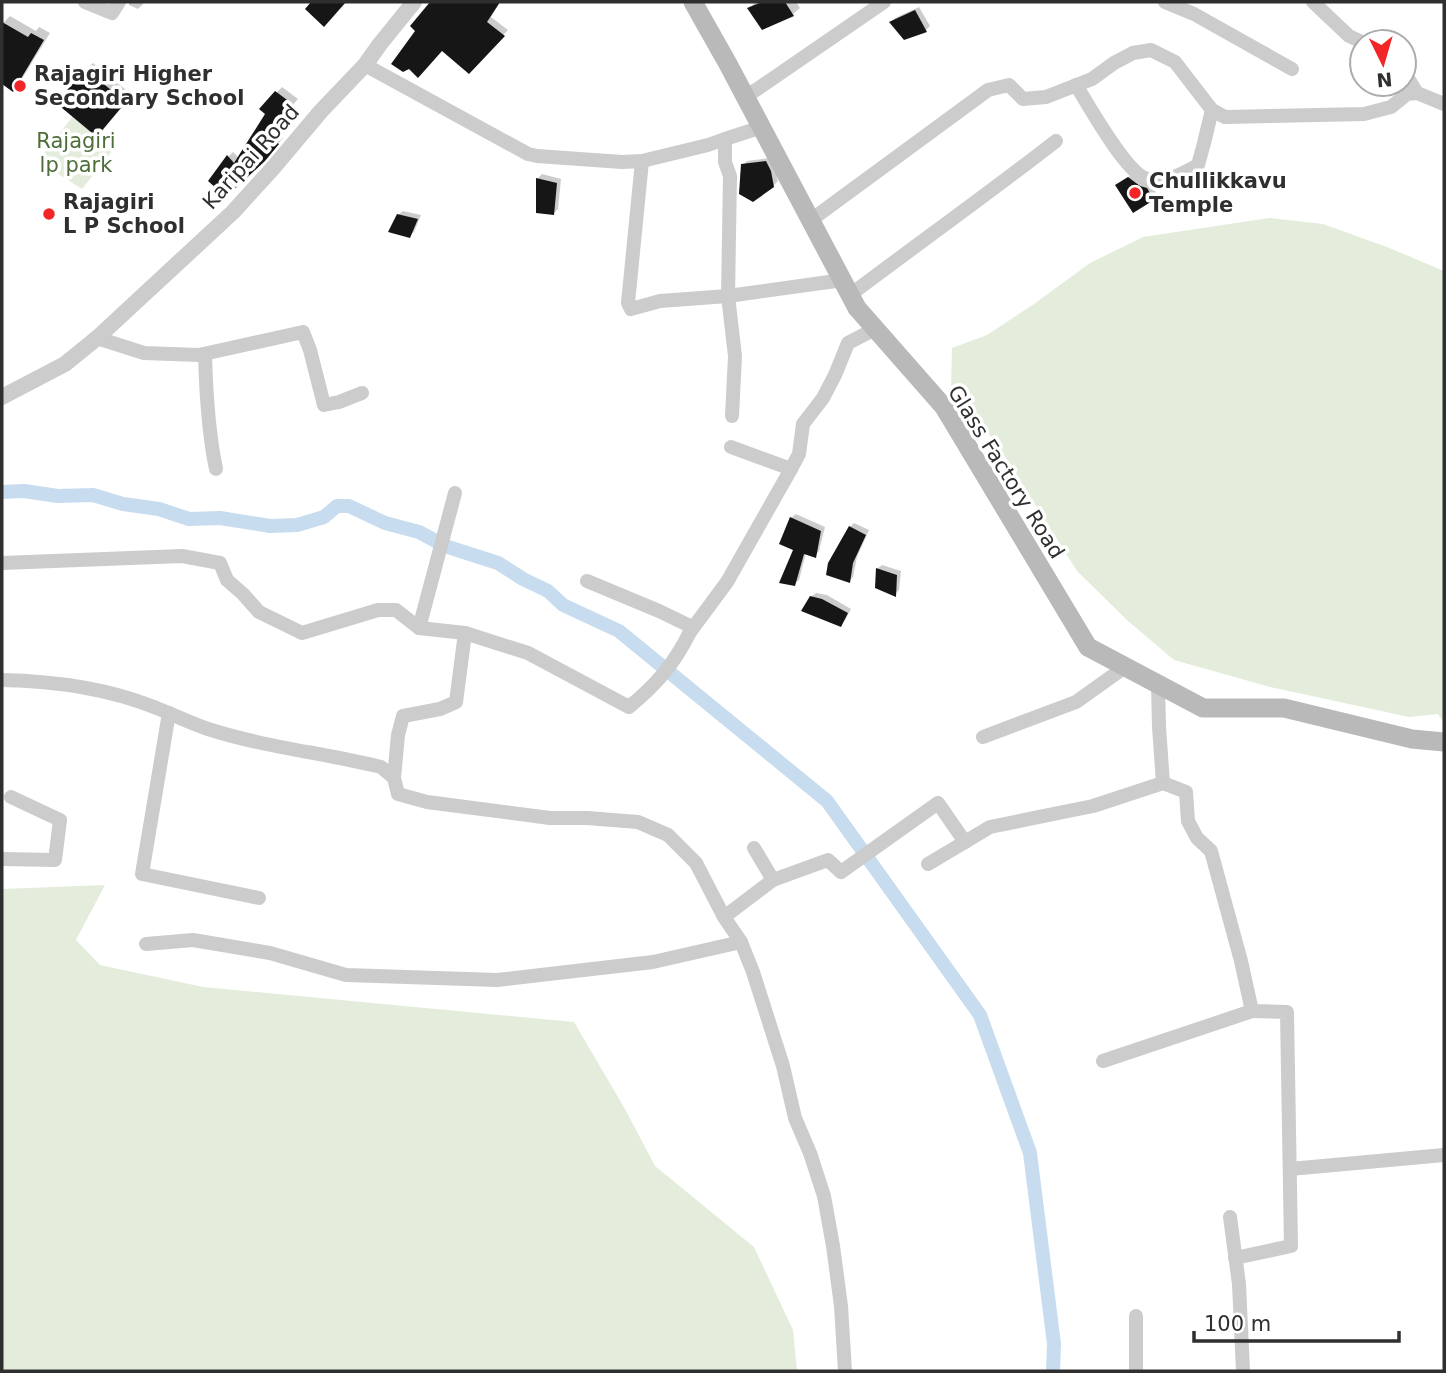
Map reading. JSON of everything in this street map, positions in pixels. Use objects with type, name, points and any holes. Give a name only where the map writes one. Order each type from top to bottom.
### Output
[{"type":"main road","name":"Glass Factory Road","points":[[695,3],[857,308],[944,407],[1088,647],[1203,708],[1284,708],[1412,739],[1444,742]]},
{"type":"street","points":[[85,2],[112,13],[119,2]]},
{"type":"street","name":"Karipai Road","points":[[2,397],[65,364],[97,338],[233,212],[274,168],[320,111],[365,65],[414,2]]},
{"type":"street","points":[[1165,2],[1194,14],[1292,69]]},
{"type":"street","points":[[1313,2],[1348,35]]},
{"type":"street","points":[[745,96],[875,4]]},
{"type":"street","points":[[811,220],[988,90],[1009,85],[1023,99],[1046,97],[1092,79],[1133,53],[1151,50],[1175,62],[1212,110],[1225,117],[1364,114],[1391,107],[1402,98]]},
{"type":"street","points":[[365,65],[528,154],[537,156],[642,161],[708,145],[762,127]]},
{"type":"street","points":[[1076,85],[1121,156],[1146,179],[1162,180],[1182,174],[1198,164],[1212,110]]},
{"type":"street","points":[[1418,93],[1444,104]]},
{"type":"street","points":[[725,139],[725,162],[730,176],[728,296],[735,356],[732,416]]},
{"type":"street","points":[[642,161],[628,303],[631,309],[660,301],[847,287],[939,228],[1056,141]]},
{"type":"street","points":[[2,563],[182,556],[220,563],[227,580],[259,612],[302,633],[378,610],[396,610],[419,628],[465,633],[528,653],[629,707],[649,691],[678,656],[690,632],[727,582],[799,454],[803,424],[823,398],[848,344],[875,329]]},
{"type":"street","points":[[97,338],[144,353],[205,355],[303,332],[324,405],[362,393]]},
{"type":"street","points":[[205,355],[206,401],[216,469]]},
{"type":"street","points":[[731,447],[791,469]]},
{"type":"street","points":[[419,628],[455,493]]},
{"type":"street","points":[[586,580],[688,625],[690,632]]},
{"type":"street","points":[[465,633],[456,702],[440,709],[404,716],[398,735],[394,778],[398,794],[427,803],[550,818],[638,822],[668,835],[696,863],[724,917],[741,942],[753,971],[783,1066],[795,1118],[824,1196],[841,1306],[845,1371]]},
{"type":"street","points":[[983,737],[1076,702],[1125,667]]},
{"type":"street","points":[[2,680],[34,680],[100,690],[153,706],[207,729],[381,767],[394,778]]},
{"type":"street","points":[[1158,684],[1163,783]]},
{"type":"street","points":[[169,713],[142,874],[259,898]]},
{"type":"street","points":[[928,864],[990,827],[1093,806],[1163,783],[1186,792],[1188,821],[1197,838],[1212,851],[1252,1011]]},
{"type":"street","points":[[2,859],[55,860],[61,820],[11,797]]},
{"type":"street","points":[[724,917],[773,880],[828,860],[841,872],[938,803],[965,842]]},
{"type":"street","points":[[754,848],[773,880]]},
{"type":"street","points":[[146,944],[193,940],[270,953],[346,975],[497,980],[653,962],[741,942]]},
{"type":"street","points":[[1103,1061],[1252,1011],[1287,1013],[1290,1246],[1235,1258]]},
{"type":"street","points":[[1290,1169],[1444,1155]]},
{"type":"street","points":[[1230,1217],[1239,1297],[1242,1371]]},
{"type":"street","points":[[1136,1316],[1136,1371]]},
{"type":"green space","name":"Rajagiri lp park","points":[[73,116],[112,151],[82,189],[38,161]]},
{"type":"green space","points":[[1269,218],[1323,224],[1444,271],[1444,723],[1438,714],[1409,717],[1270,687],[1174,660],[1128,621],[1077,571],[997,444],[951,389],[952,348],[987,335],[1090,263],[1143,237]]},
{"type":"green space","points":[[105,885],[76,940],[100,965],[203,987],[574,1022],[655,1166],[754,1247],[793,1330],[797,1371],[2,1371],[2,889]]},
{"type":"building","points":[[311,2],[346,2],[324,27],[305,9]]},
{"type":"building","points":[[430,2],[500,2],[487,22],[505,36],[469,74],[442,51],[418,78],[409,69],[403,72],[391,64],[415,31],[410,26]]},
{"type":"building","points":[[762,2],[785,2],[794,16],[762,30],[747,8]]},
{"type":"building","points":[[915,10],[927,32],[904,40],[889,22]]},
{"type":"building","points":[[2,22],[28,37],[31,33],[44,40],[13,92],[2,84]]},
{"type":"building","points":[[85,69],[126,102],[100,133],[92,133],[56,103]]},
{"type":"building","points":[[275,91],[294,105],[287,114],[294,119],[274,140],[279,144],[265,161],[226,197],[208,181],[227,155],[234,163],[265,114],[259,109]]},
{"type":"building","points":[[766,161],[774,187],[753,202],[739,194],[741,164]]},
{"type":"building","name":"Chullikkavu Temple","points":[[1128,177],[1147,188],[1154,200],[1133,213],[1115,185]]},
{"type":"building","points":[[536,178],[557,183],[554,215],[536,213]]},
{"type":"building","points":[[397,214],[418,219],[410,238],[388,232]]},
{"type":"building","points":[[790,517],[821,531],[816,558],[804,554],[795,586],[779,583],[793,550],[779,544]]},
{"type":"building","points":[[849,526],[866,535],[853,563],[850,583],[826,575],[828,563]]},
{"type":"building","points":[[876,568],[897,575],[896,597],[875,588]]},
{"type":"building","points":[[810,596],[822,599],[848,613],[841,627],[801,611]]},
{"type":"waterway","points":[[2,492],[24,491],[58,496],[93,495],[123,504],[159,509],[189,519],[220,518],[270,526],[297,525],[324,517],[337,506],[349,506],[385,523],[419,532],[445,546],[498,563],[548,591],[563,605],[619,631],[827,801],[980,1015],[1030,1153],[1054,1344],[1053,1371]]},
{"type":"place","name":"Rajagiri Higher Secondary School","points":[[20,86]]},
{"type":"place","name":"Chullikkavu Temple","points":[[1135,193]]},
{"type":"place","name":"Rajagiri L P School","points":[[49,214]]}]
